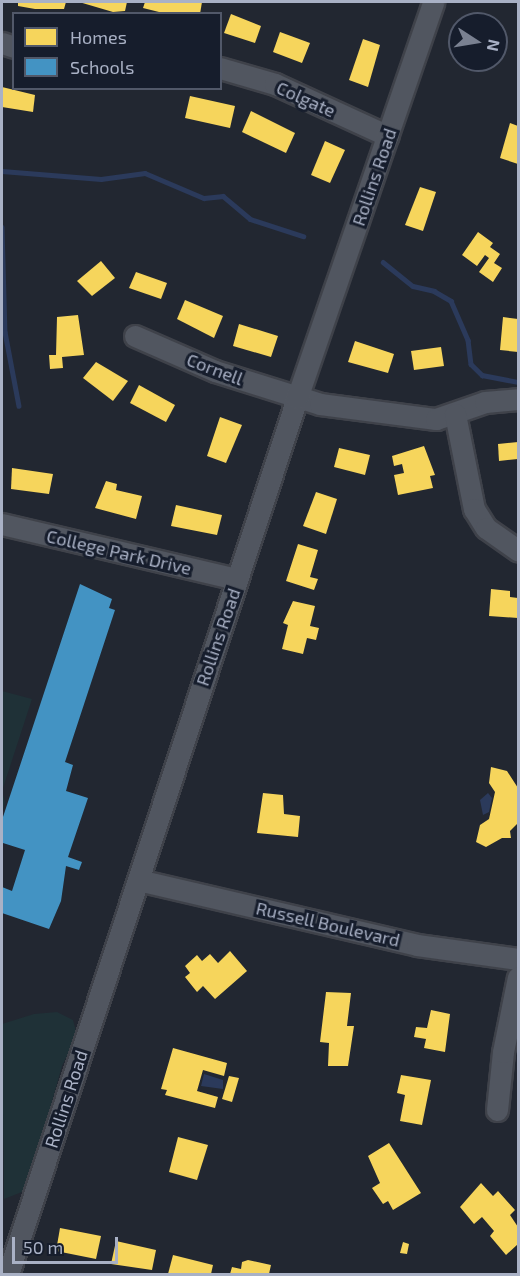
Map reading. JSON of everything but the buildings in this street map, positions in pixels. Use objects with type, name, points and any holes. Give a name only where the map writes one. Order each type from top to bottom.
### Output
[{"type":"street","name":"Rollins Road","points":[[8,1275],[297,398],[433,2]]},
{"type":"street","name":"Colgate","points":[[222,69],[275,84],[388,136]]},
{"type":"street","name":"Cornell","points":[[135,336],[214,370],[297,398],[436,419],[485,402],[519,399]]},
{"type":"street","points":[[455,414],[474,509],[486,528],[519,550]]},
{"type":"street","name":"College Park Drive","points":[[2,524],[237,579]]},
{"type":"street","name":"Russell Boulevard","points":[[138,880],[414,944],[519,959]]},
{"type":"street","points":[[497,1110],[503,1052],[519,977]]},
{"type":"shaded area","points":[[2,691],[32,699],[2,791]]},
{"type":"shaded area","points":[[2,791],[5,802],[2,815]]},
{"type":"shaded area","points":[[57,1012],[73,1020],[77,1035],[62,1066],[27,1190],[4,1199],[2,1024],[34,1014]]},
{"type":"water","points":[[488,793],[492,798],[489,812],[483,815],[480,800]]},
{"type":"water","points":[[204,1074],[223,1080],[223,1089],[201,1086]]},
{"type":"waterway","points":[[2,171],[101,179],[145,173],[204,198],[223,196],[250,219],[303,236]]},
{"type":"waterway","points":[[2,227],[5,332],[19,406]]},
{"type":"waterway","points":[[383,262],[413,286],[434,291],[451,301],[468,340],[471,364],[482,375],[518,382]]}]
